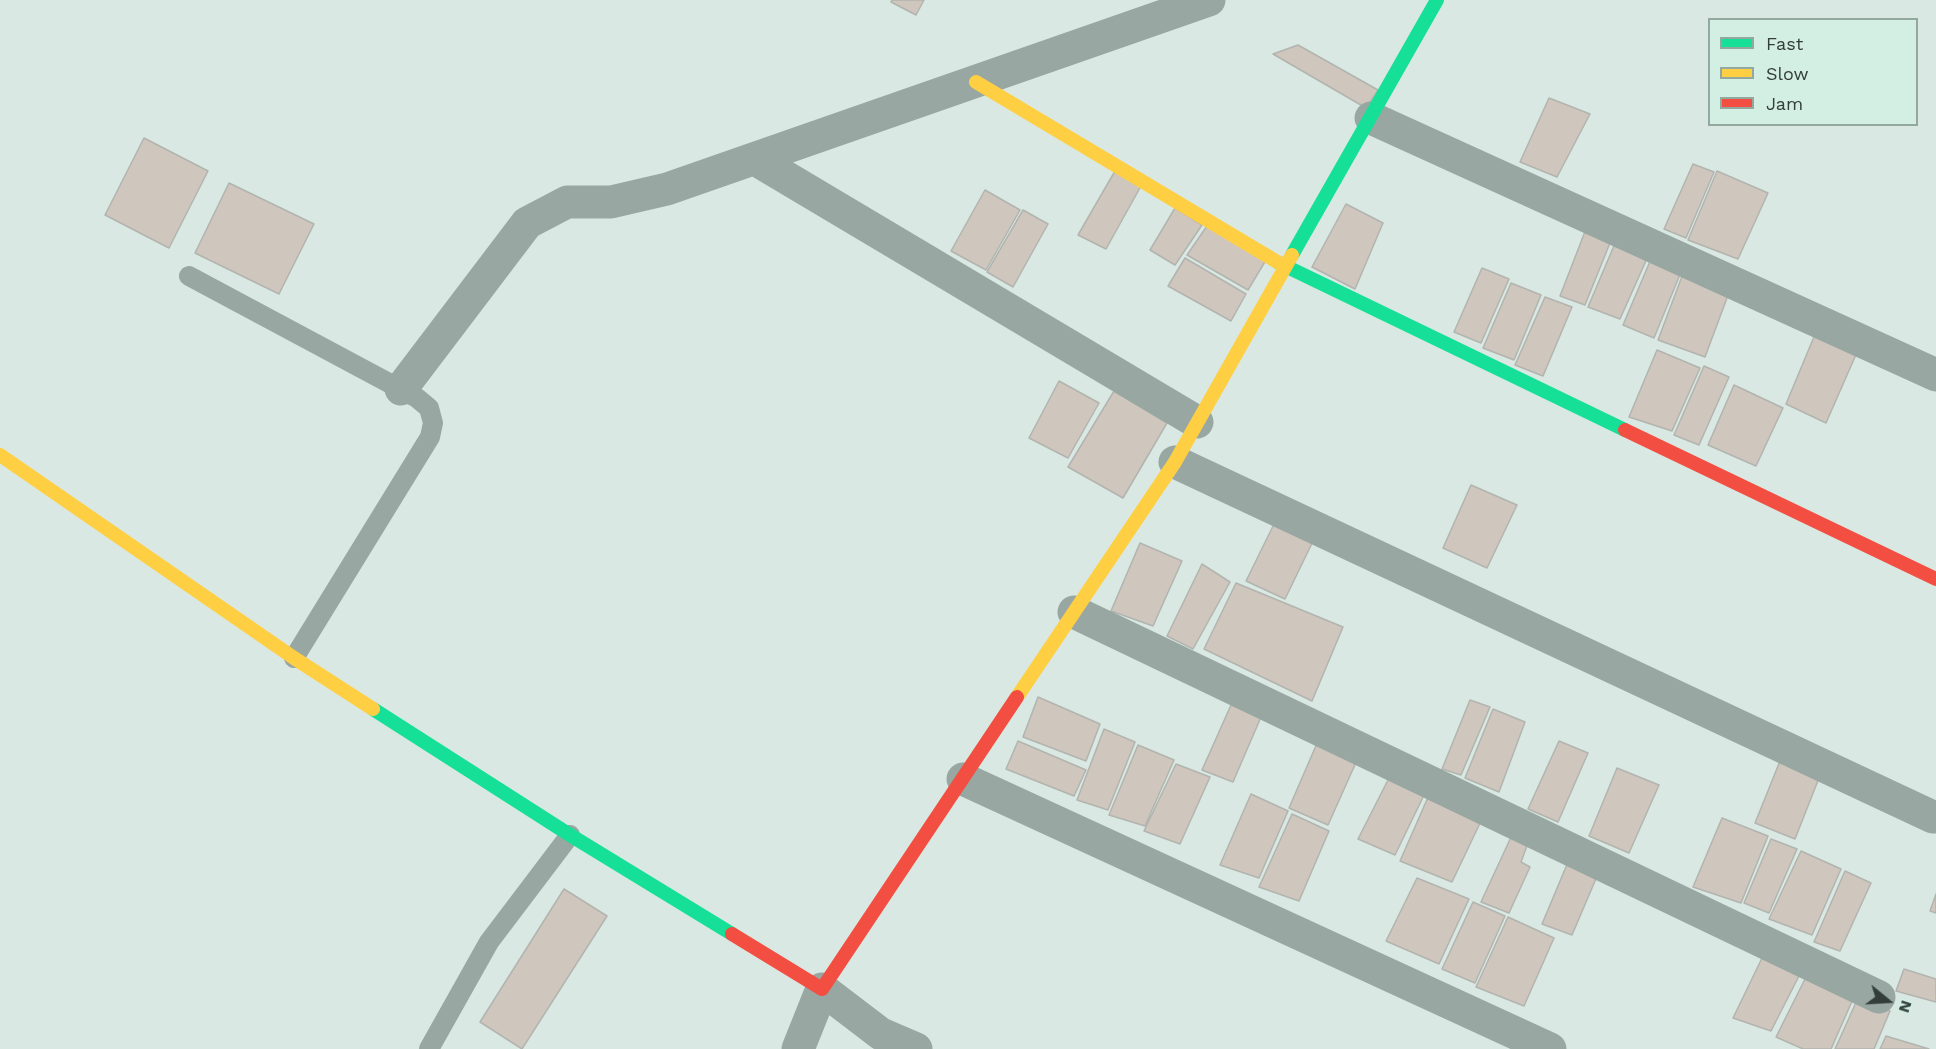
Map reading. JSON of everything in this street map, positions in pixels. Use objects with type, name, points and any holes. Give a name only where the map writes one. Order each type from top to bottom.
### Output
[{"type":"street","points":[[798,1049],[822,989],[1175,462],[1437,0]]},
{"type":"street","points":[[401,389],[527,223],[567,202],[611,202],[667,189],[976,82],[1200,1]]},
{"type":"street","points":[[976,82],[1285,267],[1936,579]]},
{"type":"street","points":[[1371,118],[1936,375]]},
{"type":"street","points":[[755,159],[1197,422]]},
{"type":"street","points":[[0,455],[294,658],[570,835],[822,989],[881,1034],[916,1049]]},
{"type":"street","points":[[1175,462],[1933,817]]},
{"type":"street","points":[[1074,612],[1878,997]]},
{"type":"street","points":[[963,778],[1550,1049]]},
{"type":"lane","points":[[189,276],[417,398],[429,408],[434,423],[430,437],[294,658]]},
{"type":"lane","points":[[429,1049],[489,942],[570,835]]},
{"type":"building","points":[[892,0],[924,0],[916,15],[891,2]]},
{"type":"building","points":[[1298,45],[1378,90],[1366,108],[1273,54]]},
{"type":"building","points":[[1549,98],[1590,114],[1557,177],[1520,162]]},
{"type":"building","points":[[144,138],[208,171],[169,248],[105,215]]},
{"type":"building","points":[[1693,164],[1714,172],[1686,238],[1664,229]]},
{"type":"building","points":[[1115,171],[1141,186],[1106,249],[1078,235]]},
{"type":"building","points":[[1717,171],[1768,193],[1738,259],[1688,240]]},
{"type":"building","points":[[229,183],[314,224],[279,294],[195,253]]},
{"type":"building","points":[[985,190],[1020,210],[986,270],[951,251]]},
{"type":"building","points":[[1346,204],[1383,223],[1355,289],[1312,267]]},
{"type":"building","points":[[1175,208],[1202,225],[1175,265],[1150,250]]},
{"type":"building","points":[[1023,210],[1048,224],[1013,287],[987,272]]},
{"type":"building","points":[[1207,226],[1266,260],[1248,290],[1187,255]]},
{"type":"building","points":[[1586,229],[1612,238],[1585,305],[1560,296]]},
{"type":"building","points":[[1616,241],[1649,254],[1620,319],[1588,307]]},
{"type":"building","points":[[1185,258],[1246,294],[1231,321],[1168,286]]},
{"type":"building","points":[[1651,259],[1681,272],[1654,338],[1623,325]]},
{"type":"building","points":[[1482,268],[1509,279],[1481,343],[1454,332]]},
{"type":"building","points":[[1684,271],[1730,290],[1705,357],[1658,340]]},
{"type":"building","points":[[1511,283],[1541,295],[1514,360],[1483,348]]},
{"type":"building","points":[[1545,297],[1572,307],[1543,376],[1515,365]]},
{"type":"building","points":[[1816,332],[1858,350],[1826,423],[1786,404]]},
{"type":"building","points":[[1657,350],[1700,368],[1672,431],[1629,417]]},
{"type":"building","points":[[1704,366],[1729,377],[1699,445],[1674,435]]},
{"type":"building","points":[[1059,381],[1099,403],[1068,458],[1029,438]]},
{"type":"building","points":[[1734,385],[1783,408],[1756,466],[1708,445]]},
{"type":"building","points":[[1114,391],[1167,423],[1123,498],[1068,467]]},
{"type":"building","points":[[1471,485],[1517,505],[1487,568],[1443,548]]},
{"type":"building","points":[[1277,518],[1316,535],[1285,599],[1246,581]]},
{"type":"building","points":[[1140,543],[1182,561],[1153,626],[1111,611]]},
{"type":"building","points":[[1202,564],[1230,582],[1193,649],[1167,636]]},
{"type":"building","points":[[1236,583],[1343,627],[1312,701],[1204,649]]},
{"type":"building","points":[[1038,697],[1100,724],[1086,761],[1023,737]]},
{"type":"building","points":[[1470,700],[1490,707],[1461,775],[1442,769]]},
{"type":"building","points":[[1231,705],[1261,717],[1233,782],[1202,770]]},
{"type":"building","points":[[1493,709],[1525,722],[1499,792],[1465,778]]},
{"type":"building","points":[[1104,729],[1135,742],[1108,810],[1077,800]]},
{"type":"building","points":[[1018,741],[1086,770],[1074,796],[1006,769]]},
{"type":"building","points":[[1318,741],[1358,758],[1328,825],[1289,808]]},
{"type":"building","points":[[1559,741],[1588,753],[1558,822],[1528,809]]},
{"type":"building","points":[[1138,745],[1174,760],[1145,826],[1109,815]]},
{"type":"building","points":[[1780,761],[1819,778],[1795,839],[1755,823]]},
{"type":"building","points":[[1176,764],[1210,777],[1180,844],[1144,831]]},
{"type":"building","points":[[1617,768],[1659,785],[1629,853],[1589,836]]},
{"type":"building","points":[[1390,776],[1426,791],[1395,855],[1358,839]]},
{"type":"building","points":[[1251,794],[1288,811],[1259,878],[1220,865]]},
{"type":"building","points":[[1429,795],[1482,819],[1452,882],[1400,861]]},
{"type":"building","points":[[1292,814],[1329,831],[1299,901],[1259,887]]},
{"type":"building","points":[[1722,818],[1768,836],[1741,903],[1693,887]]},
{"type":"building","points":[[1512,835],[1528,843],[1521,862],[1530,867],[1509,913],[1481,902]]},
{"type":"building","points":[[1771,839],[1797,849],[1769,913],[1744,903]]},
{"type":"building","points":[[1801,851],[1841,869],[1812,935],[1769,919]]},
{"type":"building","points":[[1568,862],[1598,874],[1572,935],[1542,924]]},
{"type":"building","points":[[1845,871],[1871,883],[1840,951],[1814,942]]},
{"type":"building","points":[[1417,878],[1469,899],[1439,964],[1386,941]]},
{"type":"building","points":[[564,889],[607,916],[522,1049],[480,1022]]},
{"type":"building","points":[[1936,894],[1936,913],[1930,911]]},
{"type":"building","points":[[1473,902],[1505,916],[1475,983],[1442,969]]},
{"type":"building","points":[[1508,917],[1554,938],[1524,1006],[1476,987]]},
{"type":"building","points":[[1763,956],[1802,970],[1771,1031],[1733,1018]]},
{"type":"building","points":[[1904,969],[1936,979],[1936,1002],[1896,991]]},
{"type":"building","points":[[1805,979],[1853,999],[1831,1049],[1803,1049],[1776,1037]]},
{"type":"building","points":[[1858,998],[1890,1011],[1874,1049],[1835,1049]]},
{"type":"building","points":[[1886,1036],[1929,1049],[1880,1049]]},
{"type":"traffic: fast","points":[[1292,255],[1437,0]]},
{"type":"traffic: fast","points":[[1279,263],[1625,430]]},
{"type":"traffic: fast","points":[[373,709],[570,835],[732,934]]},
{"type":"traffic: slow","points":[[976,82],[1279,263]]},
{"type":"traffic: slow","points":[[1017,697],[1175,462],[1292,255]]},
{"type":"traffic: slow","points":[[0,455],[294,658],[373,709]]},
{"type":"traffic: jam","points":[[1625,430],[1936,579]]},
{"type":"traffic: jam","points":[[732,934],[822,989],[1017,697]]}]
